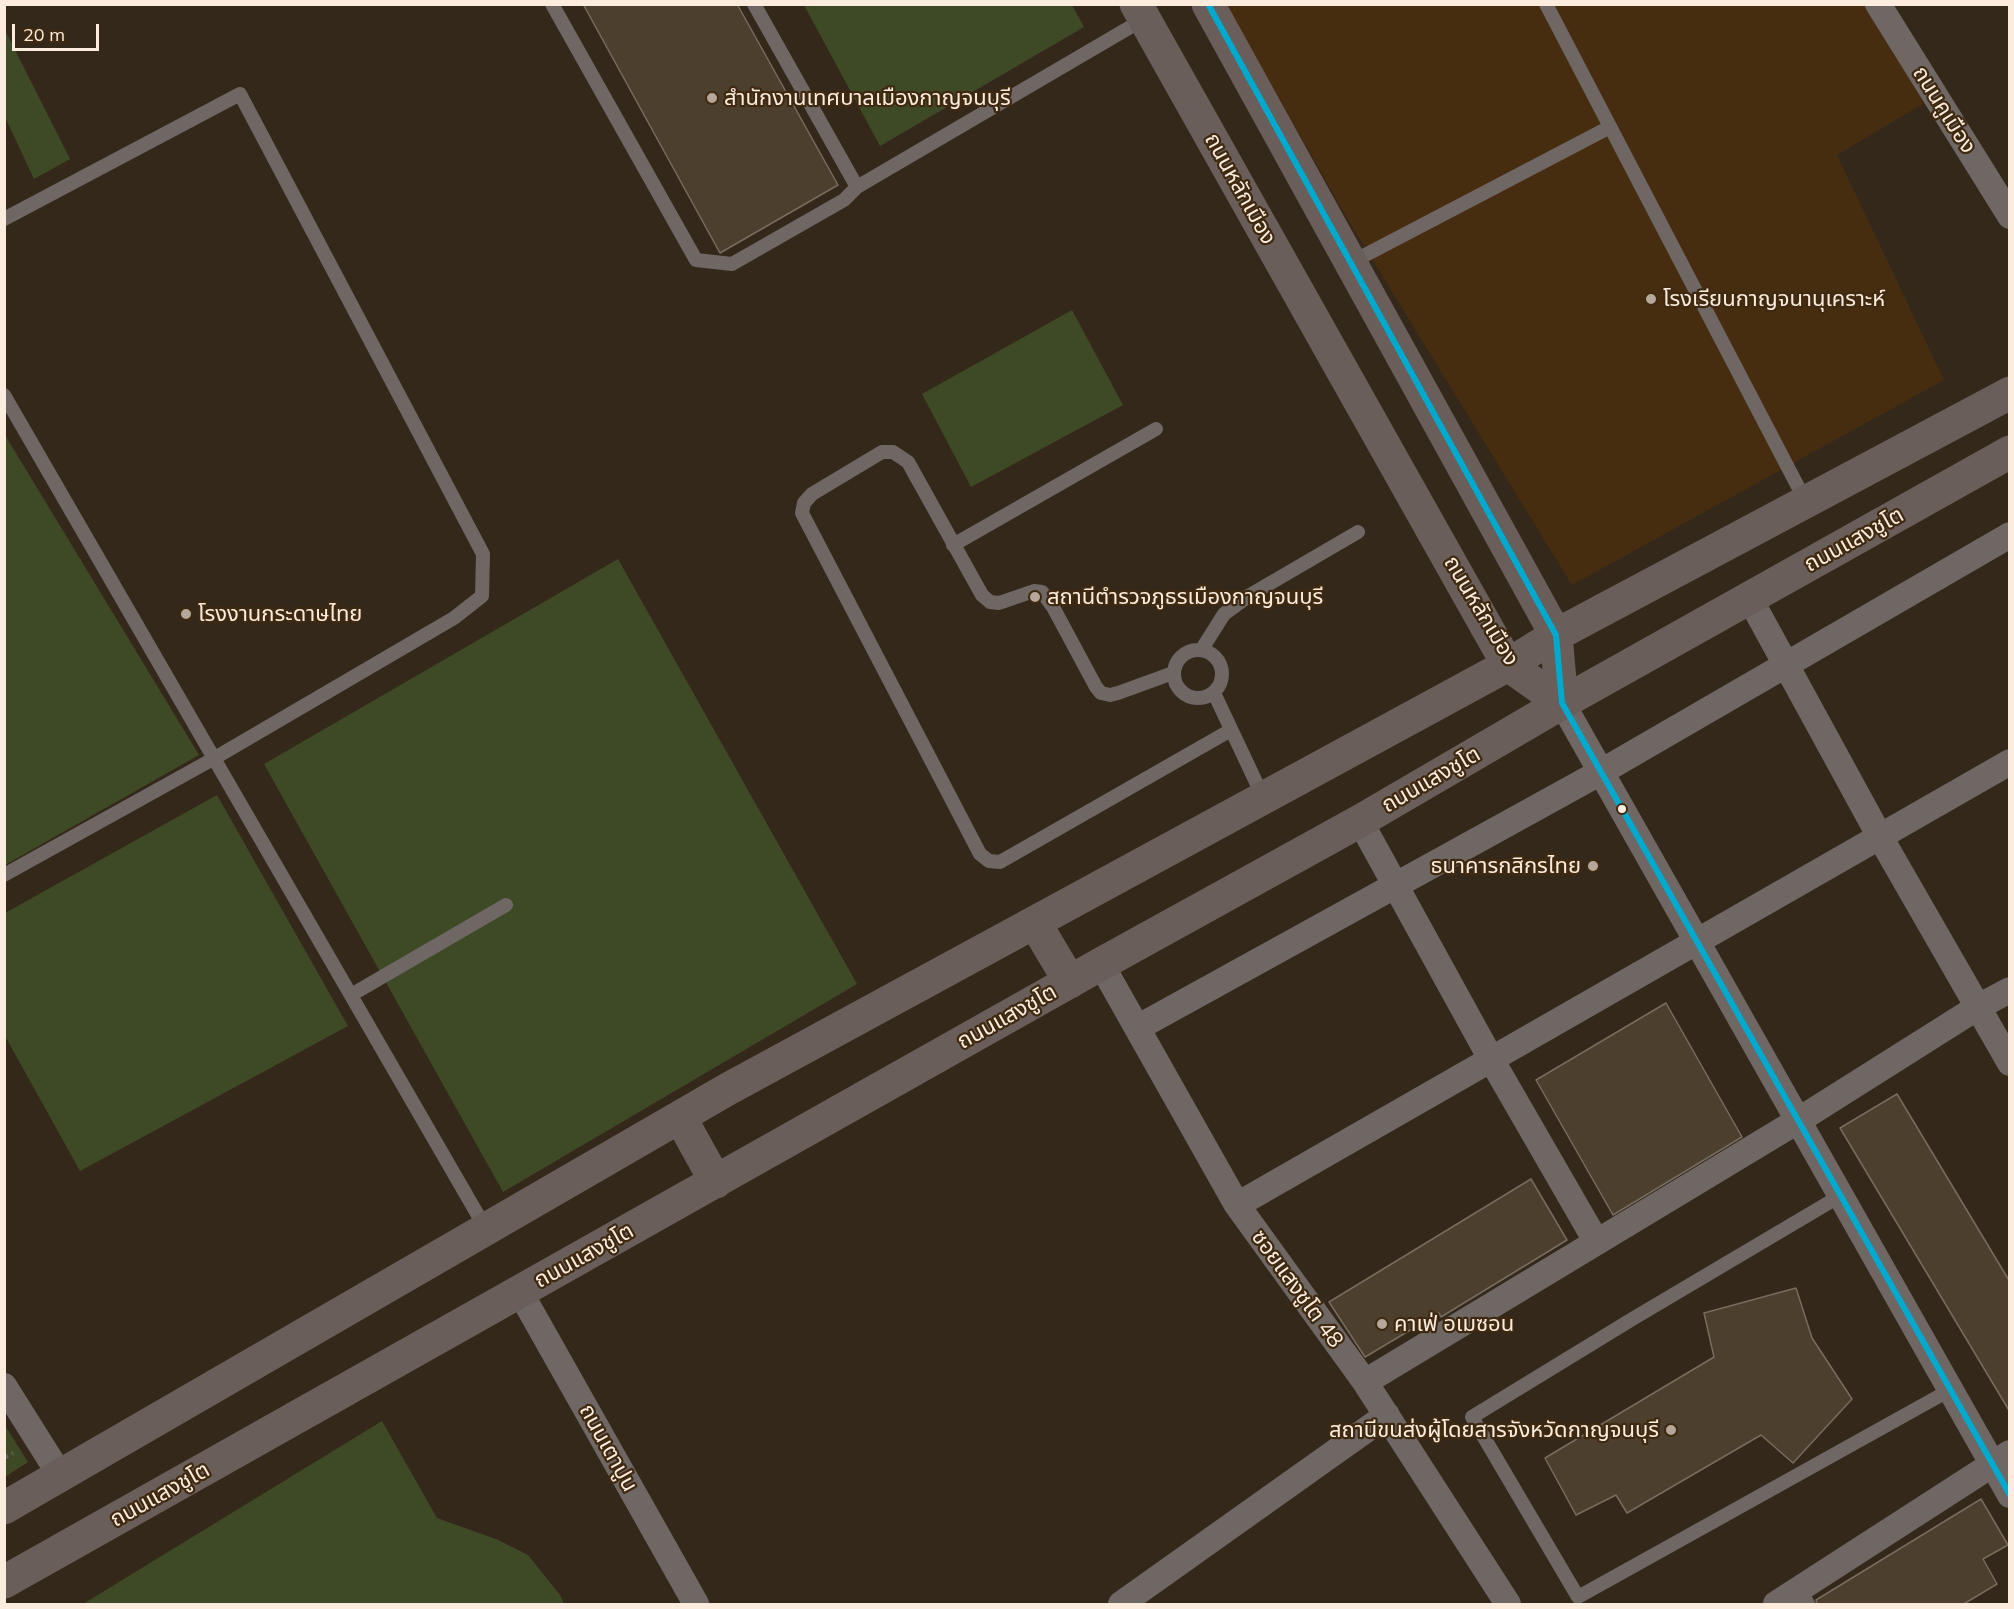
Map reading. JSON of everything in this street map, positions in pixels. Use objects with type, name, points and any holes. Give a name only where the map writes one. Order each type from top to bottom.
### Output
[{"type":"main road","points":[[1208,4],[1556,635],[1562,702]]},
{"type":"main road","name":"ถนนหลักเมือง","points":[[1140,12],[1508,665],[1562,702]]},
{"type":"main road","points":[[4,1508],[680,1117],[1508,665],[1556,635],[2010,393]]},
{"type":"main road","name":"ถนนแสงชูโต","points":[[4,1582],[1101,964],[1360,821],[1562,702],[2010,452]]},
{"type":"main road","points":[[1035,923],[1070,982]]},
{"type":"main road","points":[[680,1117],[716,1182]]},
{"type":"street","name":"ถนนคูเมือง","points":[[1878,4],[2010,216]]},
{"type":"street","points":[[1137,1028],[1601,772],[2010,535]]},
{"type":"street","points":[[1750,599],[1879,836],[2010,1063]]},
{"type":"street","points":[[1562,702],[1950,1390],[2000,1458],[2010,1495]]},
{"type":"street","points":[[1237,1205],[2010,762]]},
{"type":"street","points":[[1360,821],[1491,1059],[1596,1241]]},
{"type":"street","name":"ซอยแสงชูโต 48","points":[[1101,964],[1237,1205],[1365,1382],[1508,1605]]},
{"type":"street","points":[[1365,1382],[1799,1120],[1978,1007],[2010,990]]},
{"type":"street","name":"ถนนเตาปูน","points":[[520,1292],[690,1599]]},
{"type":"street","points":[[4,1386],[60,1475]]},
{"type":"street","points":[[1121,1605],[1387,1415]]},
{"type":"street","points":[[1776,1605],[1804,1597],[2000,1458]]},
{"type":"lane","points":[[552,4],[696,260],[732,264],[844,200],[857,187],[1140,12]]},
{"type":"lane","points":[[754,4],[857,187]]},
{"type":"lane","points":[[1546,4],[1806,502]]},
{"type":"lane","points":[[4,219],[240,94],[483,554],[482,596],[454,618],[213,759],[4,875]]},
{"type":"lane","points":[[1350,263],[1610,127]]},
{"type":"lane","points":[[4,395],[486,1229]]},
{"type":"lane","points":[[953,544],[1156,429]]},
{"type":"lane","points":[[1173,673],[1118,693],[1110,695],[1101,693],[1042,592],[1034,591],[999,603],[990,602],[982,595],[908,462],[893,452],[882,452],[812,494],[804,503],[802,513],[980,854],[989,861],[1000,862],[1231,730]]},
{"type":"lane","points":[[1202,650],[1224,614],[1250,595],[1358,532]]},
{"type":"lane","points":[[1202,650],[1215,655],[1222,667],[1221,681],[1214,693],[1201,698],[1187,696],[1177,686],[1173,673],[1178,660],[1188,651],[1202,650]]},
{"type":"lane","points":[[1214,693],[1264,798]]},
{"type":"lane","points":[[351,995],[506,904]]},
{"type":"lane","points":[[1840,1196],[1472,1417],[1578,1597],[1950,1390]]},
{"type":"shaded area","name":"โรงเรียนกาญจนานุเคราะห์","points":[[1226,5],[1868,5],[1924,103],[1837,155],[1944,380],[1572,585],[1347,218]]},
{"type":"green space","points":[[804,5],[1072,5],[1084,27],[880,146]]},
{"type":"green space","points":[[5,30],[70,159],[34,179],[5,117]]},
{"type":"green space","points":[[1072,310],[1123,405],[971,487],[922,394]]},
{"type":"green space","points":[[5,435],[199,755],[4,865]]},
{"type":"green space","points":[[618,559],[857,984],[503,1192],[264,764]]},
{"type":"green space","points":[[217,795],[348,1026],[80,1171],[5,1036],[5,913]]},
{"type":"green space","points":[[382,1421],[437,1518],[496,1539],[528,1555],[560,1595],[564,1604],[83,1604]]},
{"type":"green space","points":[[4,1424],[28,1462],[5,1477],[4,1477]]},
{"type":"building","name":"สำนักงานเทศบาลเมืองกาญจนบุรี","points":[[583,4],[737,4],[838,185],[720,253]]},
{"type":"building","points":[[1666,1003],[1742,1137],[1613,1215],[1536,1080]]},
{"type":"building","points":[[1897,1094],[2010,1282],[2010,1412],[1840,1128]]},
{"type":"building","points":[[1531,1179],[1567,1240],[1441,1317],[1439,1313],[1365,1357],[1329,1302]]},
{"type":"building","points":[[1796,1288],[1812,1338],[1852,1399],[1793,1463],[1761,1435],[1627,1513],[1616,1495],[1576,1515],[1545,1458],[1714,1357],[1704,1313]]},
{"type":"building","points":[[1981,1499],[2008,1545],[1983,1559],[1997,1584],[1962,1605],[1817,1605],[1816,1600]]},
{"type":"transit line","points":[[1208,4],[1556,635],[1562,703],[2010,1495]]},
{"type":"place","name":"สำนักงานเทศบาลเมืองกาญจนบุรี","points":[[712,98]]},
{"type":"place","name":"โรงเรียนกาญจนานุเคราะห์","points":[[1651,299]]},
{"type":"place","name":"สถานีตำรวจภูธรเมืองกาญจนบุรี","points":[[1035,597]]},
{"type":"place","name":"โรงงานกระดาษไทย","points":[[186,614]]},
{"type":"place","name":"ธนาคารกสิกรไทย","points":[[1593,866]]},
{"type":"place","name":"คาเฟ่ อเมซอน","points":[[1382,1324]]},
{"type":"place","name":"สถานีขนส่งผู้โดยสารจังหวัดกาญจนบุรี","points":[[1671,1430]]}]
